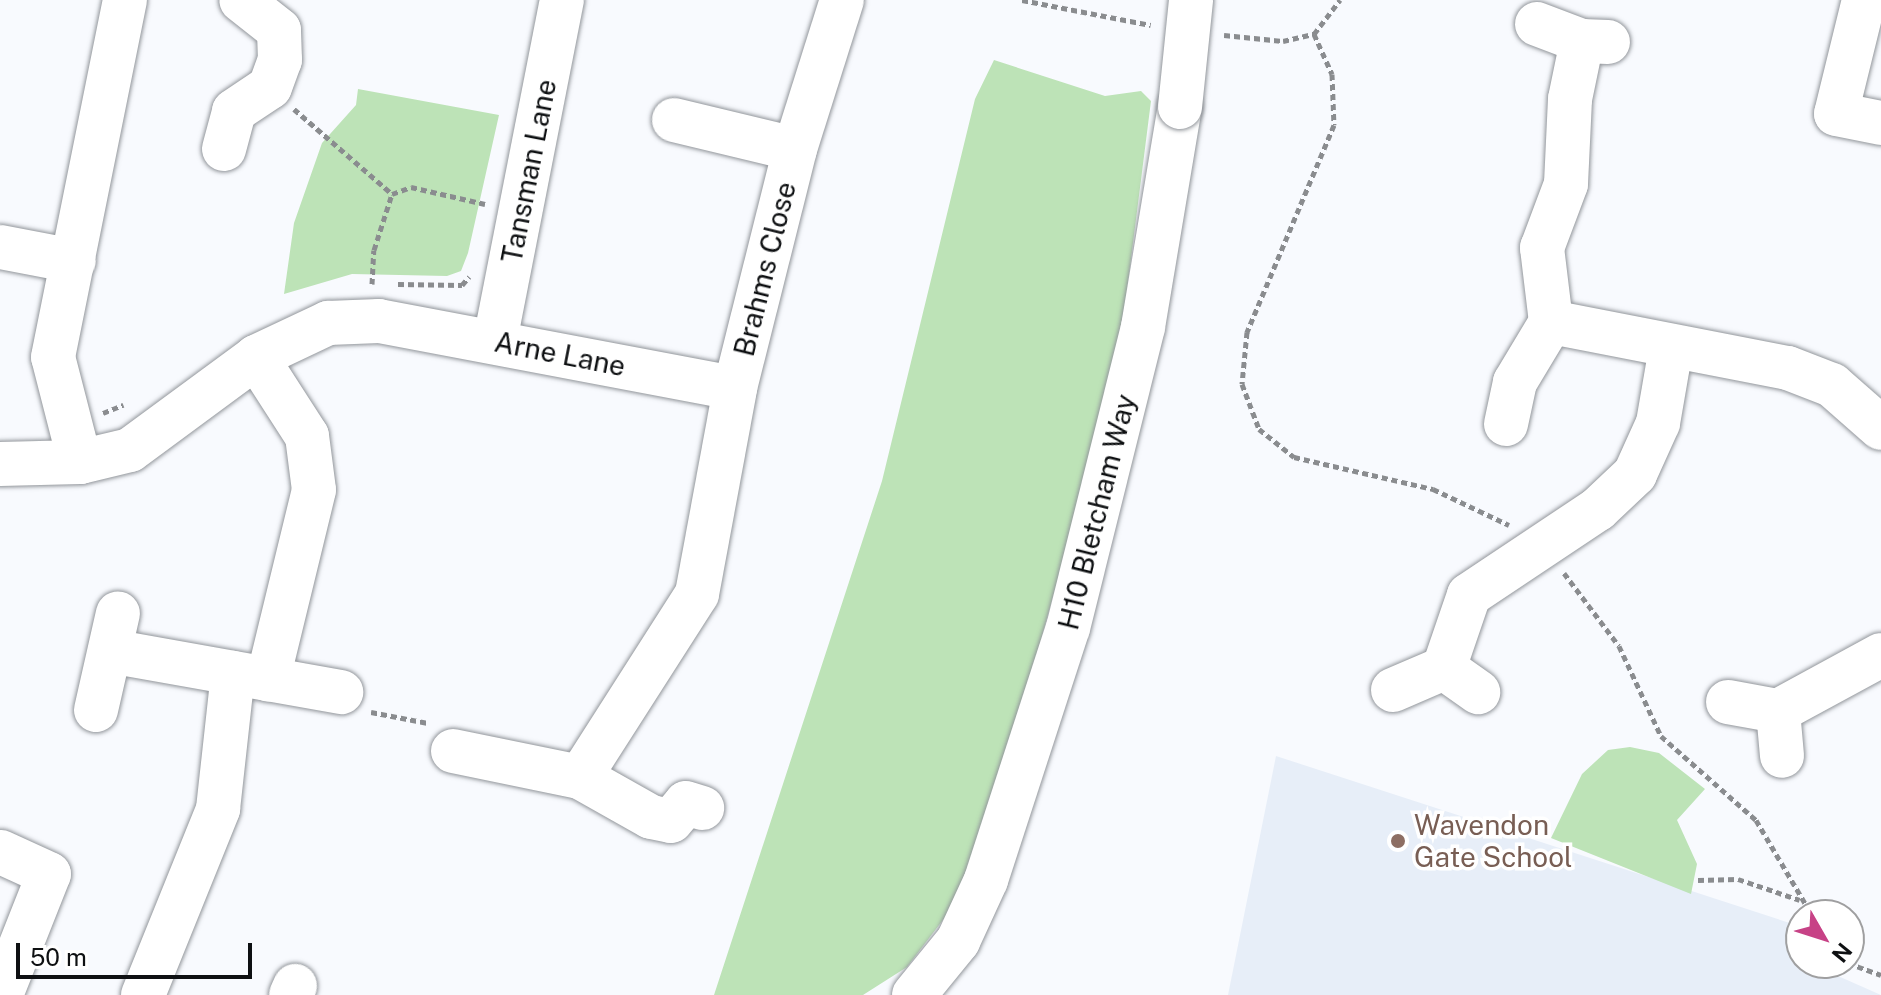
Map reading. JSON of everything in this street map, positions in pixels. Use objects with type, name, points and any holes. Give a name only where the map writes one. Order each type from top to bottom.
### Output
[{"type":"street","points":[[75,444],[53,357],[125,0]]},
{"type":"street","points":[[224,149],[234,111],[270,87],[280,60],[279,30],[241,0]]},
{"type":"street","name":"Tansman Lane","points":[[495,341],[562,0]]},
{"type":"street","name":"Brahms Close","points":[[735,388],[795,149],[842,0]]},
{"type":"street","points":[[1864,0],[1836,114],[1881,123]]},
{"type":"street","name":"H10 Bletcham Way","points":[[914,995],[958,941],[986,880],[1068,628],[1143,327],[1180,107],[1191,20]]},
{"type":"street","points":[[1506,424],[1515,382],[1551,322],[1542,248],[1566,184],[1570,99],[1595,41],[1537,24]]},
{"type":"street","name":"Brahms Close","points":[[674,120],[795,149]]},
{"type":"street","points":[[0,247],[74,261]]},
{"type":"street","name":"Arne Lane","points":[[0,464],[75,444],[130,450],[256,357],[328,323],[379,321],[735,388]]},
{"type":"street","points":[[1551,322],[1671,348],[1788,368],[1832,385],[1881,428]]},
{"type":"street","points":[[1393,690],[1461,680],[1469,595],[1538,544],[1598,509],[1635,474],[1658,423],[1671,348]]},
{"type":"street","points":[[143,995],[218,809],[251,676],[314,490],[307,436],[256,357]]},
{"type":"street","points":[[580,777],[697,594],[735,388]]},
{"type":"street","points":[[96,710],[114,632],[251,676],[341,692]]},
{"type":"street","points":[[1728,702],[1778,711],[1881,655]]},
{"type":"street","points":[[1778,711],[1782,756]]},
{"type":"street","points":[[453,751],[580,777],[651,817],[671,821],[686,803],[702,808]]},
{"type":"street","points":[[1,852],[49,874],[4,994]]},
{"type":"path","points":[[1022,0],[1191,20],[1283,41],[1314,34],[1340,0]]},
{"type":"path","points":[[1314,34],[1332,74],[1334,125],[1247,332],[1242,384],[1259,429],[1294,457],[1433,489],[1486,510],[1538,544],[1619,646],[1661,736],[1756,820],[1800,899]]},
{"type":"path","points":[[270,87],[392,194]]},
{"type":"path","points":[[392,194],[411,187],[490,205]]},
{"type":"path","points":[[487,221],[492,191]]},
{"type":"path","points":[[372,284],[374,250],[392,194]]},
{"type":"path","points":[[360,284],[462,285],[478,266]]},
{"type":"path","points":[[75,444],[137,400]]},
{"type":"path","points":[[341,692],[338,706],[452,727],[453,751]]},
{"type":"path","points":[[1698,880],[1738,879],[1798,899]]},
{"type":"shaded area","name":"Wavendon Gate School","points":[[1276,756],[1785,921],[1785,979],[1845,979],[1881,995],[1228,995]]},
{"type":"green space","points":[[994,60],[1105,96],[1141,91],[1151,101],[1125,306],[1091,460],[1013,740],[978,851],[949,912],[907,967],[863,995],[714,995],[882,481],[975,99]]},
{"type":"green space","points":[[358,89],[499,115],[468,253],[461,271],[447,276],[352,274],[284,294],[294,223],[322,143],[356,105]]},
{"type":"green space","points":[[1630,747],[1659,753],[1705,789],[1677,820],[1697,864],[1691,894],[1551,838],[1582,774],[1608,750]]},
{"type":"place","name":"Wavendon Gate School","points":[[1398,841]]}]
